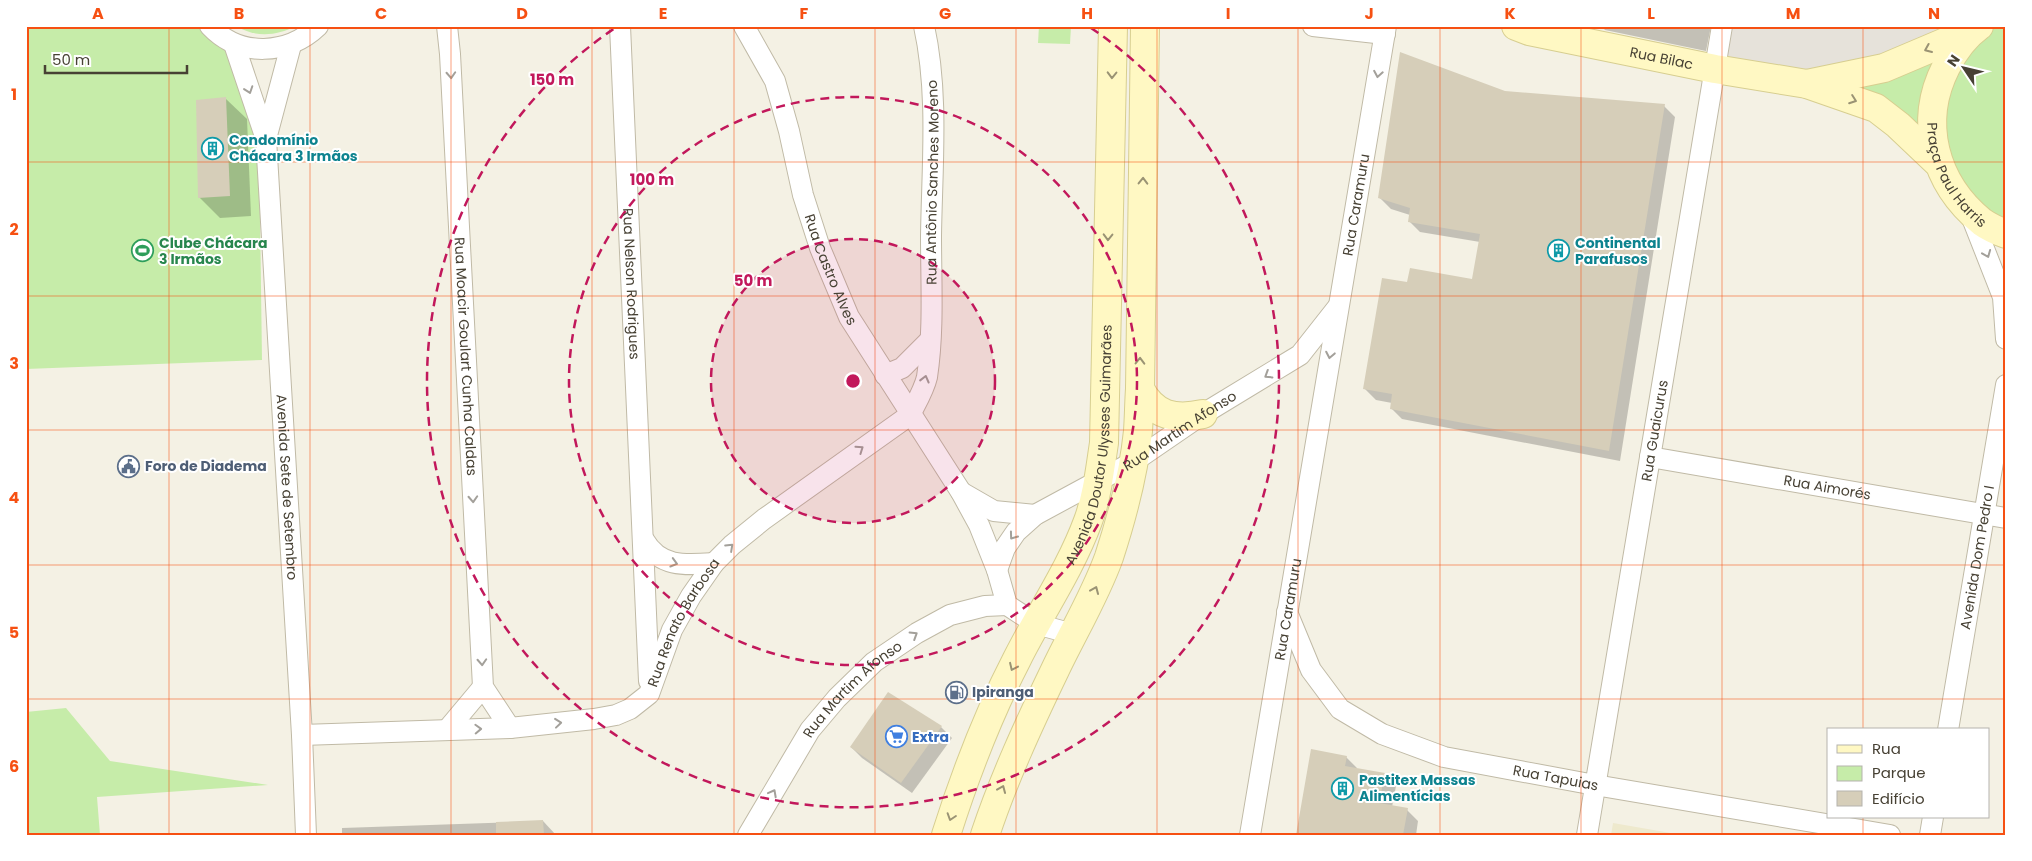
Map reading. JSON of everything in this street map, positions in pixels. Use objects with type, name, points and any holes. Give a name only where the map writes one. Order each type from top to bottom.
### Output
[{"type":"main road","name":"Avenida Doutor Ulysses Guimarães","points":[[946,835],[958,797],[982,736],[1017,659],[1070,562],[1088,520],[1098,482],[1104,443],[1113,26]]},
{"type":"main road","points":[[985,835],[1017,752],[1094,594],[1109,556],[1133,462],[1138,431],[1140,389],[1145,26]]},
{"type":"main road","name":"Rua Bilac","points":[[1516,26],[1529,31],[1715,69],[1807,84],[1876,108],[1937,162]]},
{"type":"main road","name":"Rua Bilac","points":[[1807,84],[1884,68],[1976,28]]},
{"type":"main road","name":"Praça Paul Harris","points":[[1976,28],[1954,50],[1937,85],[1931,123],[1937,162],[1953,191],[1983,223],[2006,234]]},
{"type":"main road","points":[[1140,389],[1150,404],[1166,415],[1185,418],[1204,414]]},
{"type":"street","points":[[210,26],[234,44],[252,49],[272,50],[291,45],[308,36],[318,26]]},
{"type":"street","name":"Rua Moacir Goulart Cunha Caldas","points":[[447,26],[483,687]]},
{"type":"street","name":"Rua Nelson Rodrigues","points":[[620,26],[650,694]]},
{"type":"street","name":"Rua Castro Alves","points":[[744,26],[775,81],[789,131],[803,195],[820,248],[849,317],[961,492],[979,525],[997,570],[1007,605]]},
{"type":"street","name":"Rua Antônio Sanches Moreno","points":[[910,415],[920,397],[926,379],[930,340],[933,102],[930,54],[924,26]]},
{"type":"street","points":[[1313,26],[1385,30]]},
{"type":"street","name":"Rua Guaicurus","points":[[1587,835],[1722,26]]},
{"type":"street","name":"Rua Caramuru","points":[[1250,835],[1324,384],[1385,30]]},
{"type":"street","name":"Avenida Sete de Setembro","points":[[234,44],[266,139],[302,735],[306,835]]},
{"type":"street","name":"Avenida Sete de Setembro","points":[[266,139],[291,45]]},
{"type":"street","points":[[1969,209],[2003,297],[2006,339]]},
{"type":"street","name":"Rua Martim Afonso","points":[[997,570],[1005,548],[1016,532],[1035,515],[1133,462],[1204,414],[1300,355],[1339,304]]},
{"type":"street","points":[[885,375],[902,368],[930,340]]},
{"type":"street","points":[[1300,355],[1324,384]]},
{"type":"street","name":"Avenida Dom Pedro I","points":[[1948,728],[2006,386]]},
{"type":"street","name":"Rua Renato Barbosa","points":[[302,735],[510,728],[594,719],[616,715],[630,709],[650,694],[672,630],[691,596],[714,563],[732,545],[764,519],[910,415]]},
{"type":"street","name":"Rua Aimorés","points":[[1650,457],[2006,518]]},
{"type":"street","name":"Rua Castro Alves","points":[[961,492],[994,511],[1035,515]]},
{"type":"street","points":[[644,540],[650,552],[664,560],[684,565],[714,563]]},
{"type":"street","points":[[1007,605],[1036,624],[1073,634]]},
{"type":"street","name":"Rua Martim Afonso","points":[[748,835],[810,730],[837,698],[874,662],[917,633],[950,615],[985,606],[1007,605]]},
{"type":"street","name":"Rua Tapuias","points":[[1287,612],[1311,670],[1340,709],[1382,734],[1444,757],[1595,785],[1890,835]]},
{"type":"street","points":[[447,730],[483,687],[510,728]]},
{"type":"street","points":[[1930,835],[1933,818]]},
{"type":"shaded area","points":[[1729,26],[1954,26],[1878,62],[1802,79],[1722,64]]},
{"type":"shaded area","points":[[1613,823],[1682,835],[1611,835]]},
{"type":"green space","name":"Clube Chácara 3 Irmãos","points":[[26,26],[200,26],[228,50],[259,142],[262,360],[26,369]]},
{"type":"green space","points":[[236,26],[296,26],[274,34],[258,34]]},
{"type":"green space","points":[[1039,26],[1071,26],[1070,44],[1038,43]]},
{"type":"green space","points":[[1994,26],[2006,26],[2006,226],[1975,204],[1941,138],[1943,101],[1956,64],[1980,35]]},
{"type":"green space","points":[[1945,49],[1922,131],[1904,111],[1893,105],[1870,96],[1832,88]]},
{"type":"green space","points":[[66,708],[110,761],[268,785],[97,797],[100,835],[26,835],[26,712]]},
{"type":"building","name":"Continental Parafusos","points":[[1400,52],[1505,91],[1665,104],[1609,451],[1390,409],[1392,394],[1363,389],[1382,278],[1407,282],[1410,268],[1472,279],[1480,234],[1408,222],[1410,208],[1378,198]]},
{"type":"building","name":"Condomínio Chácara 3 Irmãos","points":[[226,97],[230,196],[198,198],[196,100]]},
{"type":"building","name":"Extra","points":[[888,692],[942,726],[901,783],[850,747]]},
{"type":"building","name":"Pastitex Massas Alimentícias","points":[[1311,749],[1347,756],[1345,766],[1385,773],[1379,803],[1408,808],[1403,835],[1296,835]]},
{"type":"building","points":[[543,820],[544,835],[496,835],[496,822]]},
{"type":"place","name":"Condomínio Chácara 3 Irmãos","points":[[213,148]]},
{"type":"place","name":"Clube Chácara 3 Irmãos","points":[[143,251]]},
{"type":"place","name":"Continental Parafusos","points":[[1559,251]]},
{"type":"place","name":"Foro de Diadema","points":[[129,466]]},
{"type":"place","name":"Ipiranga","points":[[956,692]]},
{"type":"place","name":"Extra","points":[[896,737]]},
{"type":"place","name":"Pastitex Massas Alimentícias","points":[[1343,788]]}]
